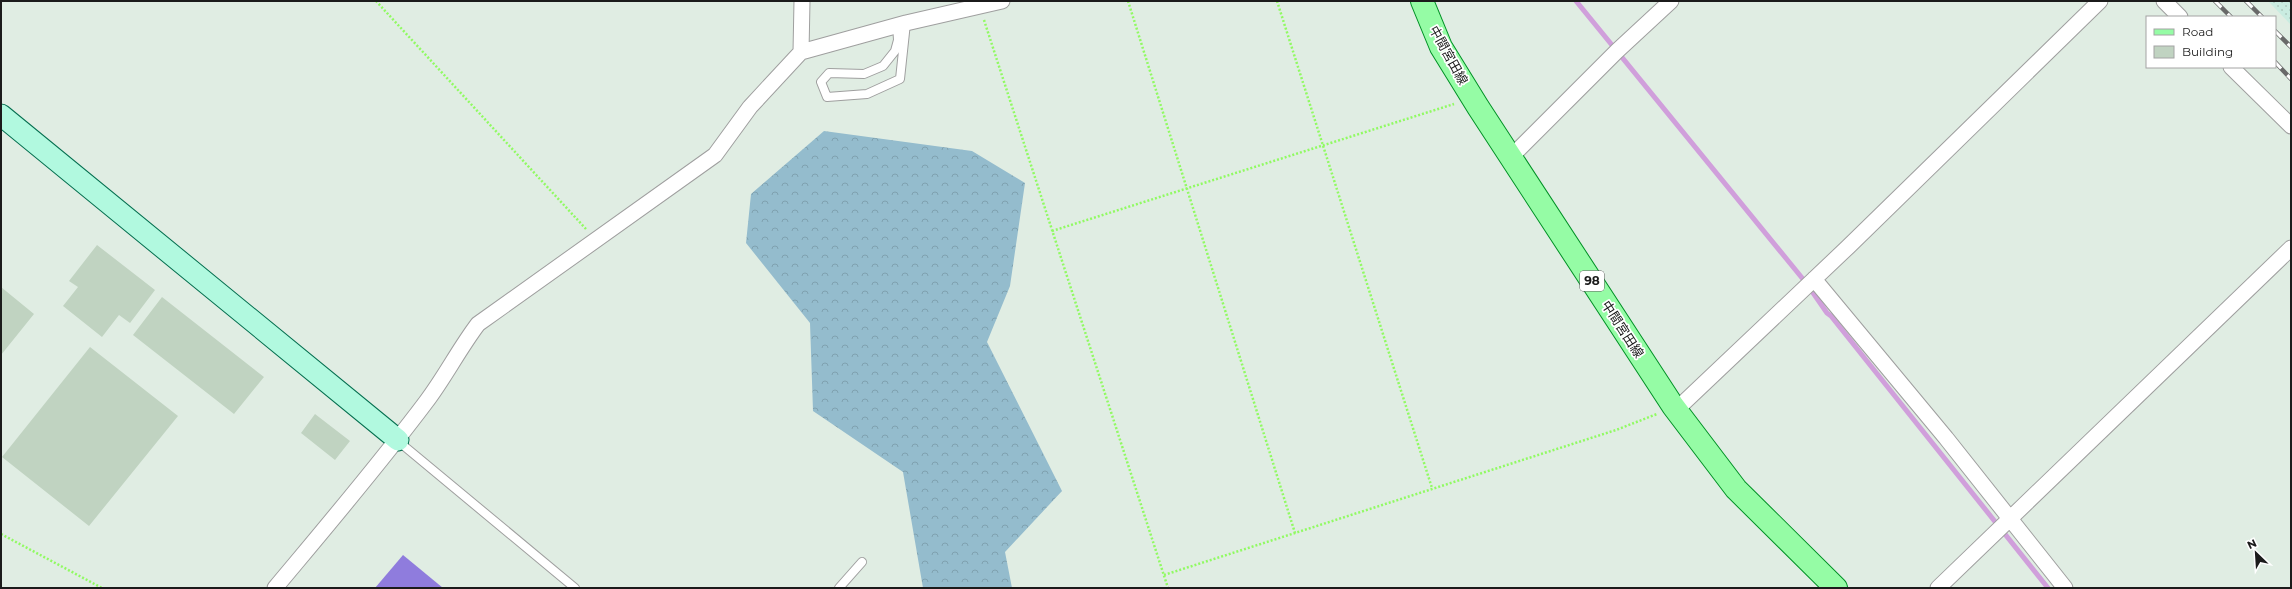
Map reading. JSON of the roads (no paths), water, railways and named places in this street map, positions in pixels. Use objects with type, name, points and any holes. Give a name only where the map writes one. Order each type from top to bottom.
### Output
[{"type":"main road","name":"中間宮田線","points":[[1422,1],[1441,47],[1674,408],[1736,489],[1832,587]]},
{"type":"street","points":[[801,52],[802,1]]},
{"type":"street","points":[[275,588],[398,440],[433,394],[466,340],[478,324],[716,155],[750,107],[801,52],[901,24],[1002,1]]},
{"type":"street","points":[[1511,157],[1617,51],[1671,1]]},
{"type":"street","points":[[1674,408],[1814,279],[2100,1]]},
{"type":"street","points":[[2164,1],[2179,16]]},
{"type":"street","points":[[2232,68],[2291,126]]},
{"type":"street","points":[[1,115],[398,440]]},
{"type":"street","points":[[1938,588],[2291,248]]},
{"type":"street","points":[[1814,279],[1946,438],[2065,588]]},
{"type":"lane","points":[[901,24],[900,79],[867,94],[827,96],[821,82],[829,73],[864,74],[883,66],[897,46],[901,24]]},
{"type":"lane","points":[[398,440],[575,588]]},
{"type":"lane","points":[[839,588],[862,562]]},
{"type":"waterway","points":[[1576,1],[1807,284],[1827,313],[1831,316],[2048,588]]},
{"type":"railway","points":[[2215,1],[2230,16]]},
{"type":"railway","points":[[2246,1],[2261,16]]},
{"type":"railway","points":[[2276,32],[2291,47]]},
{"type":"railway","points":[[2276,63],[2291,79]]}]
